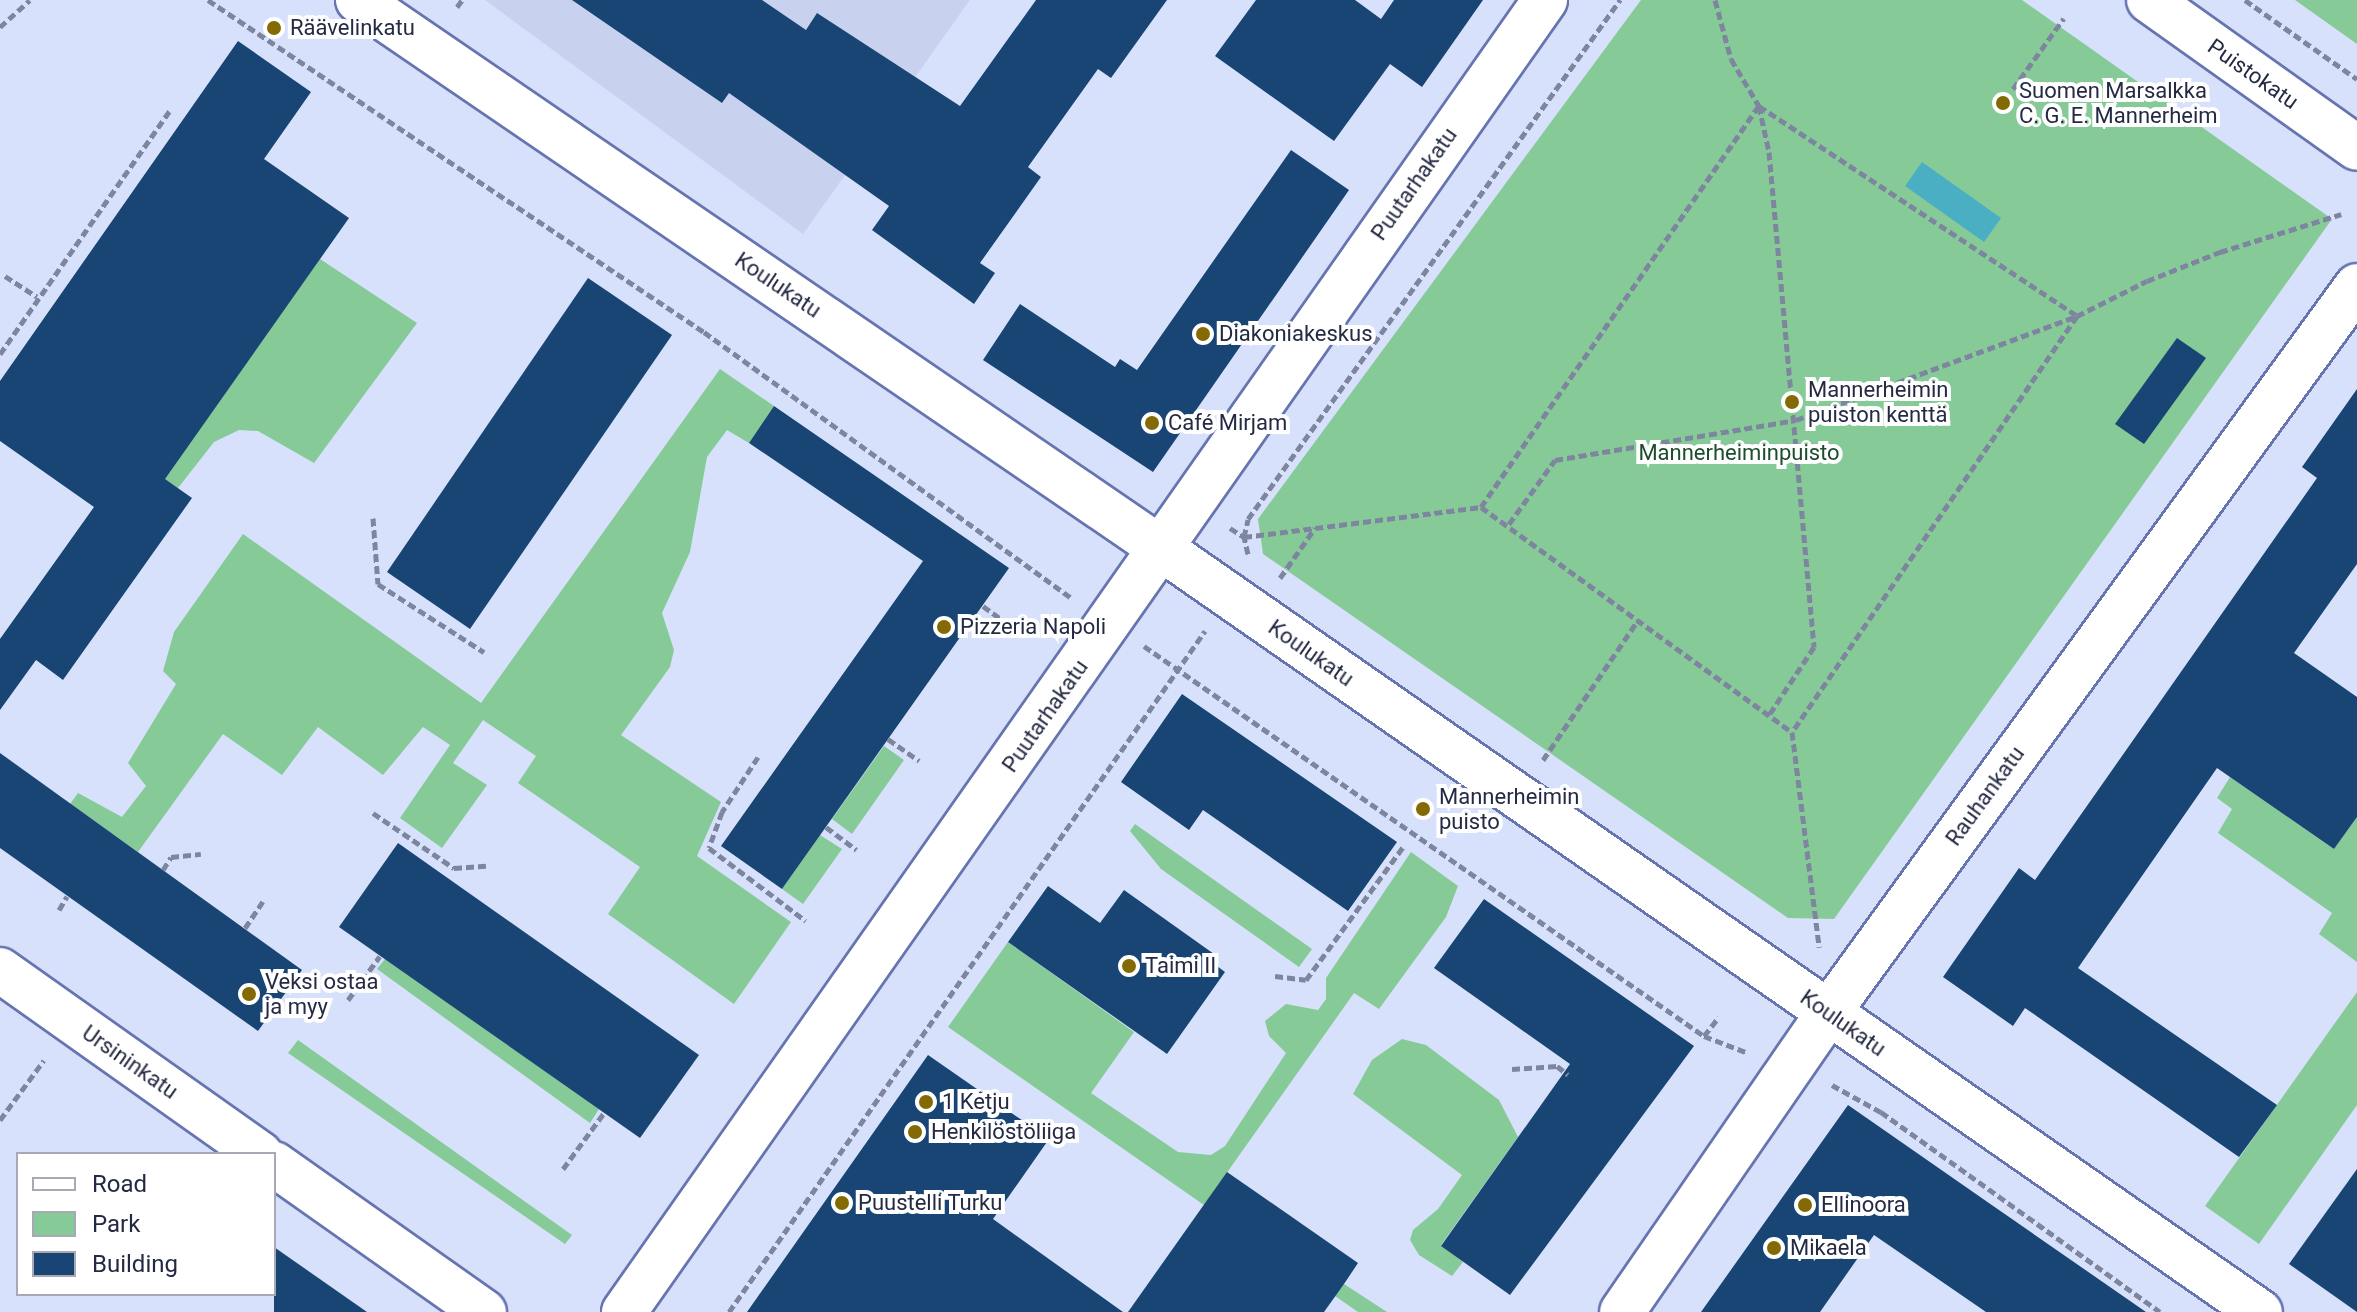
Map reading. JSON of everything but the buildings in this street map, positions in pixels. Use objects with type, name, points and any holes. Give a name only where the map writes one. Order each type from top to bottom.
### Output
[{"type":"street","name":"Koulukatu","points":[[358,0],[1162,549],[2260,1312]]},
{"type":"street","name":"Puutarhakatu","points":[[624,1312],[1545,0]]},
{"type":"street","name":"Puistokatu","points":[[2149,0],[2357,148]]},
{"type":"street","name":"Rauhankatu","points":[[1622,1312],[1828,1013],[2357,286]]},
{"type":"street","name":"Ursininkatu","points":[[0,970],[257,1152]]},
{"type":"street","points":[[276,1165],[484,1312]]},
{"type":"path","points":[[0,27],[30,0]]},
{"type":"path","points":[[208,0],[704,332],[1047,581]]},
{"type":"path","points":[[457,7],[462,0]]},
{"type":"path","points":[[1244,537],[1248,519],[1620,0]]},
{"type":"path","points":[[1715,0],[1731,59],[1759,106],[1769,152],[1796,420],[1814,647],[1769,715]]},
{"type":"path","points":[[2245,0],[2357,79]]},
{"type":"path","points":[[2013,89],[2064,18]]},
{"type":"path","points":[[1759,106],[2077,316]]},
{"type":"path","points":[[1481,507],[1759,106]]},
{"type":"path","points":[[0,354],[171,109]]},
{"type":"path","points":[[1509,524],[1555,460],[1796,420],[2077,316],[2147,281],[2341,214]]},
{"type":"path","points":[[5,276],[37,297]]},
{"type":"path","points":[[1820,949],[1792,732],[2077,316]]},
{"type":"path","points":[[1227,525],[1244,537],[1481,507],[1509,524],[1792,732]]},
{"type":"path","points":[[373,518],[378,584],[484,652]]},
{"type":"path","points":[[1279,579],[1315,528]]},
{"type":"path","points":[[983,606],[1013,628]]},
{"type":"path","points":[[1543,760],[1638,620]]},
{"type":"path","points":[[729,1312],[1178,669],[1704,1036],[1719,1017]]},
{"type":"path","points":[[888,739],[919,761]]},
{"type":"path","points":[[758,757],[722,812],[709,848],[806,921]]},
{"type":"path","points":[[373,813],[454,868],[486,866]]},
{"type":"path","points":[[826,827],[856,850]]},
{"type":"path","points":[[1275,976],[1306,980],[1403,847]]},
{"type":"path","points":[[163,870],[171,857],[201,854]]},
{"type":"path","points":[[59,910],[67,896]]},
{"type":"path","points":[[245,928],[263,901]]},
{"type":"path","points":[[348,1000],[380,956]]},
{"type":"path","points":[[0,1120],[44,1060]]},
{"type":"path","points":[[1512,1069],[1557,1066],[1568,1075]]},
{"type":"path","points":[[1848,1092],[2160,1312]]},
{"type":"path","points":[[563,1169],[604,1113]]},
{"type":"shaded area","points":[[485,0],[970,0],[803,234]]},
{"type":"green space","name":"Mannerheiminpuisto","points":[[1641,0],[2022,0],[2332,219],[1834,919],[1788,918],[1263,554],[1258,519]]},
{"type":"green space","points":[[2295,0],[2357,0],[2357,44]]},
{"type":"green space","points":[[320,259],[417,323],[314,463],[258,431],[239,430],[214,442],[178,488],[164,479]]},
{"type":"green space","points":[[720,369],[774,406],[749,443],[727,430],[707,457],[690,552],[662,613],[674,650],[670,667],[621,735],[721,802],[697,856],[791,922],[734,1004],[608,914],[640,867],[518,783],[536,756],[483,720],[453,763],[487,785],[442,848],[400,818],[450,745],[423,727],[383,775],[318,727],[282,775],[223,734],[138,852],[70,804],[78,793],[122,817],[146,786],[128,763],[176,684],[163,671],[174,632],[243,534],[481,703]]},
{"type":"green space","points":[[884,746],[904,760],[852,834],[832,819]]},
{"type":"green space","points":[[2230,777],[2334,849],[2357,817],[2357,962],[2319,934],[2332,913],[2218,833],[2232,809],[2217,798]]},
{"type":"green space","points":[[1135,824],[1312,949],[1299,967],[1161,869],[1130,831]]},
{"type":"green space","points":[[820,835],[842,849],[803,904],[782,889]]},
{"type":"green space","points":[[1411,852],[1458,886],[1446,917],[1379,1009],[1354,993],[1204,1205],[948,1027],[1008,942],[1134,1032],[1091,1093],[1178,1152],[1211,1155],[1225,1146],[1286,1053],[1269,1036],[1265,1021],[1286,1004],[1318,1010],[1326,999],[1326,978]]},
{"type":"green space","points":[[385,959],[599,1109],[590,1123],[377,969]]},
{"type":"green space","points":[[2357,992],[2357,1105],[2259,1244],[2205,1206]]},
{"type":"green space","points":[[1402,1039],[1426,1045],[1499,1100],[1518,1137],[1441,1245],[1463,1262],[1452,1276],[1419,1255],[1410,1240],[1413,1230],[1438,1209],[1462,1175],[1353,1094],[1372,1060]]},
{"type":"green space","points":[[298,1040],[572,1235],[565,1244],[288,1053]]},
{"type":"green space","points":[[1344,1284],[1387,1312],[1358,1312],[1335,1296]]},
{"type":"water","points":[[1922,162],[2001,218],[1984,242],[1905,186]]},
{"type":"place","name":"Räävelinkatu","points":[[274,28]]},
{"type":"place","name":"Suomen Marsalkka C. G. E. Mannerheim","points":[[2003,103]]},
{"type":"place","name":"Diakoniakeskus","points":[[1203,334]]},
{"type":"place","name":"Mannerheimin puiston kenttä","points":[[1792,402]]},
{"type":"place","name":"Café Mirjam","points":[[1152,423]]},
{"type":"place","name":"Pizzeria Napoli","points":[[944,627]]},
{"type":"place","name":"Mannerheimin puisto","points":[[1423,809]]},
{"type":"place","name":"Taimi II","points":[[1129,966]]},
{"type":"place","name":"Veksi ostaa ja myy","points":[[249,994]]},
{"type":"place","name":"1 Ketju","points":[[926,1102]]},
{"type":"place","name":"Henkilöstöliiga","points":[[915,1132]]},
{"type":"place","name":"Puustelli Turku","points":[[842,1203]]},
{"type":"place","name":"Ellinoora","points":[[1805,1205]]},
{"type":"place","name":"Mikaela","points":[[1774,1248]]}]
